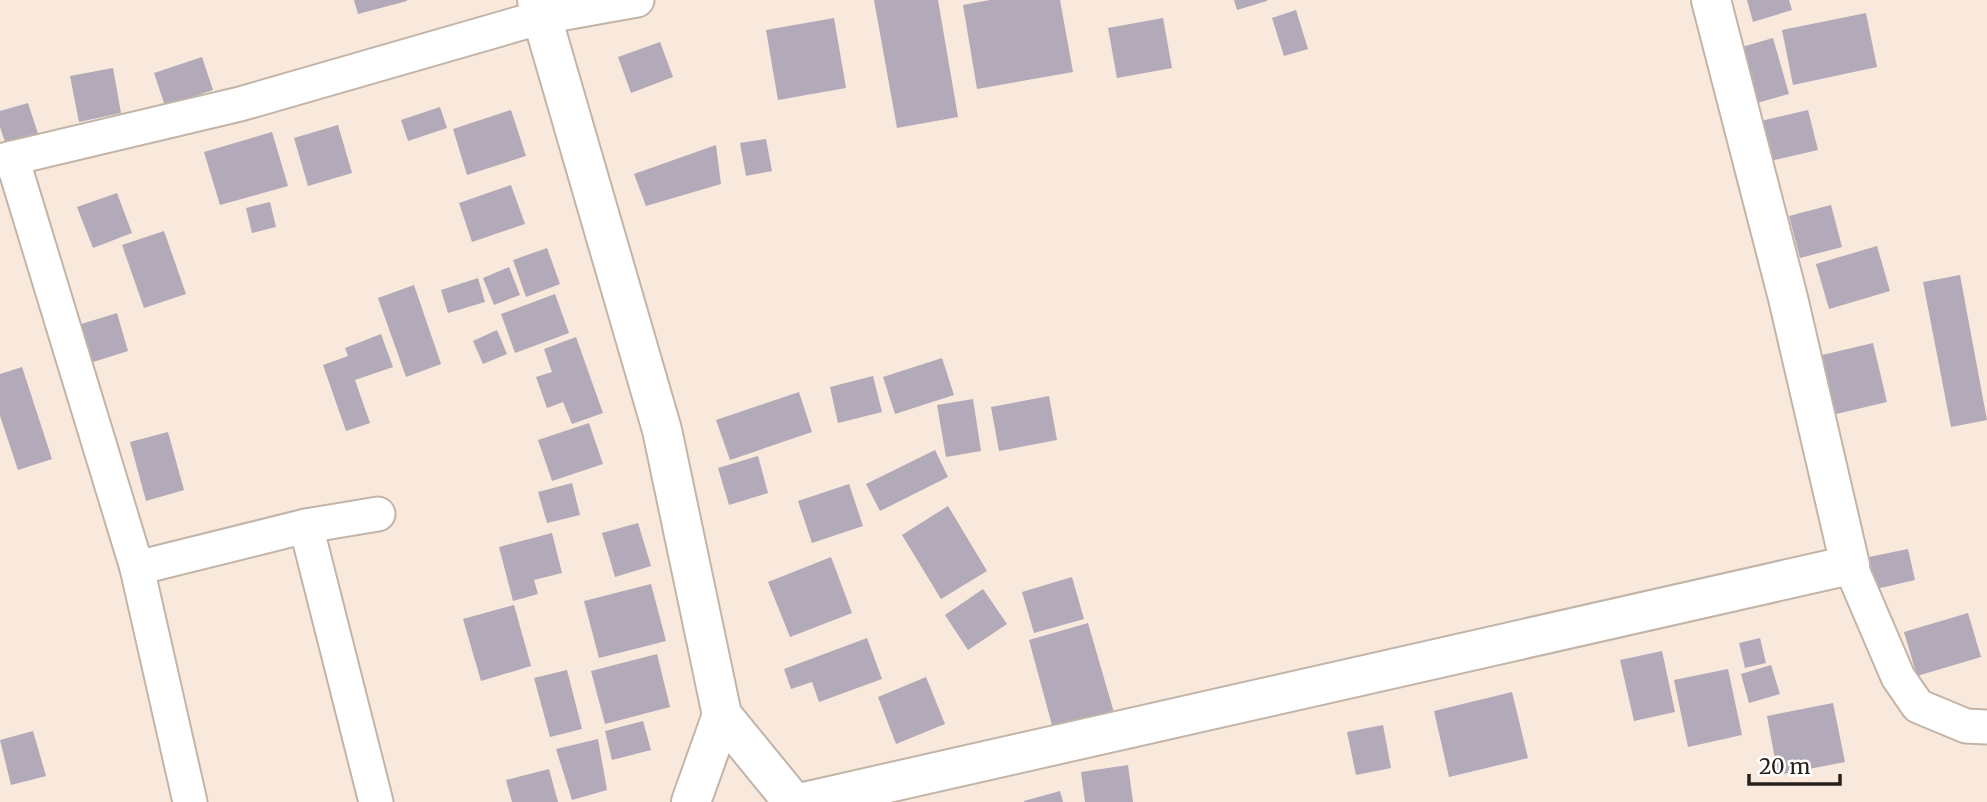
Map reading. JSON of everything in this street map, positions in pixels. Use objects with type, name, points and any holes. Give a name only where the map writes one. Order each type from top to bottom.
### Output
[{"type":"street","points":[[190,802],[137,568],[6,160],[240,104],[540,8],[637,0]]},
{"type":"street","points":[[1711,0],[1788,298],[1850,565],[1898,677],[1919,706],[1966,726],[1987,727]]},
{"type":"street","points":[[540,8],[662,430],[722,715],[793,802]]},
{"type":"street","points":[[137,568],[306,526],[377,514]]},
{"type":"street","points":[[306,526],[376,802]]},
{"type":"street","points":[[804,802],[1850,565]]},
{"type":"street","points":[[691,802],[722,715]]},
{"type":"building","points":[[354,0],[407,0],[407,1],[358,14]]},
{"type":"building","points":[[874,0],[938,0],[958,117],[897,128]]},
{"type":"building","points":[[990,0],[1060,0],[1073,72],[977,89],[963,5]]},
{"type":"building","points":[[1234,0],[1267,0],[1267,1],[1237,10]]},
{"type":"building","points":[[1747,0],[1789,0],[1792,10],[1753,22]]},
{"type":"building","points":[[1296,10],[1308,49],[1284,56],[1272,18]]},
{"type":"building","points":[[1866,13],[1877,67],[1793,85],[1782,30]]},
{"type":"building","points":[[834,18],[846,88],[778,100],[766,30]]},
{"type":"building","points":[[1163,18],[1172,68],[1117,78],[1108,28]]},
{"type":"building","points":[[1773,38],[1789,94],[1743,107],[1728,51]]},
{"type":"building","points":[[660,42],[673,77],[631,93],[618,57]]},
{"type":"building","points":[[202,57],[213,90],[165,106],[154,73]]},
{"type":"building","points":[[113,68],[121,113],[79,122],[70,76]]},
{"type":"building","points":[[28,103],[40,140],[8,151],[0,127],[0,111]]},
{"type":"building","points":[[440,107],[447,128],[408,141],[401,120]]},
{"type":"building","points":[[511,110],[526,156],[467,175],[453,129]]},
{"type":"building","points":[[1808,110],[1818,150],[1758,164],[1748,124]]},
{"type":"building","points":[[338,125],[352,173],[308,186],[294,138]]},
{"type":"building","points":[[272,132],[288,186],[220,205],[204,152]]},
{"type":"building","points":[[766,139],[772,171],[746,176],[740,143]]},
{"type":"building","points":[[716,145],[721,184],[646,206],[634,174]]},
{"type":"building","points":[[511,185],[525,224],[472,242],[459,203]]},
{"type":"building","points":[[117,193],[132,233],[93,248],[77,207]]},
{"type":"building","points":[[270,202],[276,227],[252,233],[246,208]]},
{"type":"building","points":[[1831,205],[1842,247],[1800,258],[1789,216]]},
{"type":"building","points":[[164,231],[186,294],[144,308],[122,245]]},
{"type":"building","points":[[1877,246],[1890,291],[1829,309],[1816,264]]},
{"type":"building","points":[[547,248],[560,284],[526,297],[513,260]]},
{"type":"building","points":[[509,267],[520,295],[494,305],[483,278]]},
{"type":"building","points":[[1960,275],[1987,420],[1951,427],[1923,282]]},
{"type":"building","points":[[478,278],[485,302],[448,313],[441,290]]},
{"type":"building","points":[[414,285],[441,364],[406,377],[378,298]]},
{"type":"building","points":[[555,294],[569,333],[515,353],[501,314]]},
{"type":"building","points":[[117,313],[128,351],[87,364],[75,326]]},
{"type":"building","points":[[497,330],[507,354],[483,364],[473,341]]},
{"type":"building","points":[[381,334],[393,367],[355,380],[370,423],[346,431],[323,365],[348,356],[345,348]]},
{"type":"building","points":[[576,337],[603,413],[572,424],[563,402],[547,408],[536,377],[552,372],[544,349]]},
{"type":"building","points":[[1873,343],[1887,402],[1832,415],[1818,356]]},
{"type":"building","points":[[942,358],[954,395],[895,414],[883,377]]},
{"type":"building","points":[[22,367],[52,459],[18,470],[0,416],[0,374]]},
{"type":"building","points":[[873,376],[882,412],[838,423],[830,387]]},
{"type":"building","points":[[799,392],[812,432],[730,460],[716,420]]},
{"type":"building","points":[[1049,396],[1057,440],[999,451],[991,407]]},
{"type":"building","points":[[973,399],[981,451],[946,457],[937,405]]},
{"type":"building","points":[[589,423],[603,464],[552,481],[538,440]]},
{"type":"building","points":[[168,432],[184,490],[146,501],[130,442]]},
{"type":"building","points":[[935,450],[948,477],[880,511],[866,484]]},
{"type":"building","points":[[758,456],[768,493],[729,505],[718,468]]},
{"type":"building","points":[[572,483],[580,515],[547,523],[538,492]]},
{"type":"building","points":[[849,484],[863,526],[812,543],[798,501]]},
{"type":"building","points":[[948,506],[987,571],[941,599],[902,535]]},
{"type":"building","points":[[638,523],[651,566],[615,577],[602,533]]},
{"type":"building","points":[[552,533],[562,573],[534,580],[538,594],[513,601],[499,547]]},
{"type":"building","points":[[1908,549],[1915,580],[1876,589],[1869,557]]},
{"type":"building","points":[[831,557],[852,613],[790,637],[768,582]]},
{"type":"building","points":[[1072,577],[1084,619],[1034,633],[1022,592]]},
{"type":"building","points":[[651,584],[666,641],[599,658],[584,601]]},
{"type":"building","points":[[983,589],[1007,624],[968,650],[945,615]]},
{"type":"building","points":[[514,605],[531,666],[481,681],[463,619]]},
{"type":"building","points":[[1968,613],[1981,657],[1917,676],[1904,632]]},
{"type":"building","points":[[1088,623],[1117,723],[1056,740],[1029,640]]},
{"type":"building","points":[[867,638],[882,679],[819,702],[812,682],[791,689],[784,669]]},
{"type":"building","points":[[1760,638],[1766,663],[1745,668],[1739,643]]},
{"type":"building","points":[[1662,651],[1675,712],[1634,721],[1620,660]]},
{"type":"building","points":[[657,654],[670,707],[605,724],[591,671]]},
{"type":"building","points":[[1771,665],[1780,694],[1749,703],[1741,674]]},
{"type":"building","points":[[1728,669],[1742,735],[1688,747],[1674,680]]},
{"type":"building","points":[[567,670],[582,729],[550,737],[534,678]]},
{"type":"building","points":[[926,677],[945,724],[896,744],[878,697]]},
{"type":"building","points":[[1512,692],[1528,758],[1449,777],[1434,711]]},
{"type":"building","points":[[1833,703],[1845,762],[1778,775],[1767,716]]},
{"type":"building","points":[[643,721],[651,750],[612,760],[605,731]]},
{"type":"building","points":[[1383,725],[1391,768],[1356,775],[1347,732]]},
{"type":"building","points":[[33,731],[46,776],[11,785],[0,740]]},
{"type":"building","points":[[598,739],[607,790],[572,800],[556,749]]},
{"type":"building","points":[[1128,765],[1133,802],[1085,802],[1081,772]]},
{"type":"building","points":[[549,769],[558,802],[512,802],[506,780]]},
{"type":"building","points":[[1060,791],[1063,802],[1024,802],[1024,801]]}]
